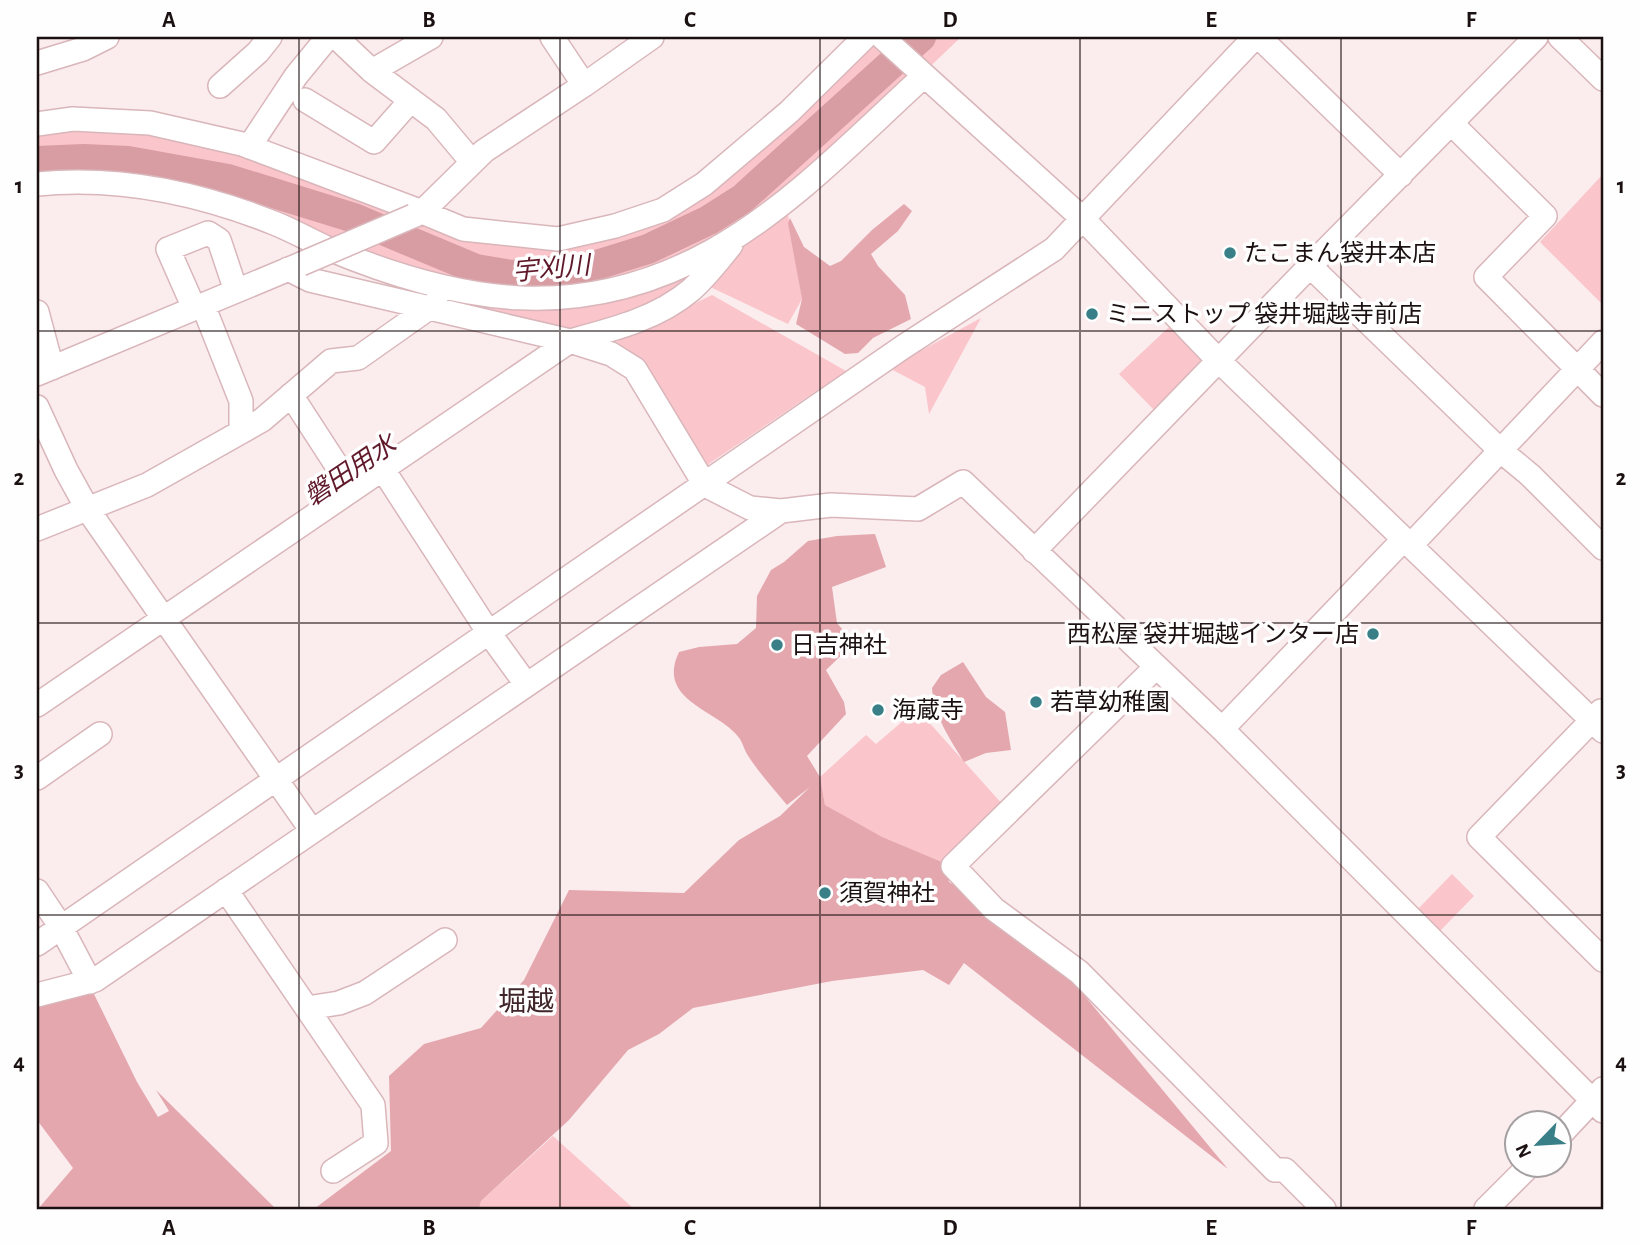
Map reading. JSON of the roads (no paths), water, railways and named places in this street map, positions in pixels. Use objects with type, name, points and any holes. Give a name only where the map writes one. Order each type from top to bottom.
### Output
[{"type":"street","points":[[37,63],[83,50],[107,37]]},
{"type":"street","points":[[220,86],[258,52],[270,37]]},
{"type":"street","points":[[249,147],[296,76],[328,37]]},
{"type":"street","points":[[336,37],[372,71],[436,119],[472,162]]},
{"type":"street","points":[[372,71],[430,37]]},
{"type":"street","points":[[552,37],[584,85]]},
{"type":"street","points":[[37,124],[72,119],[150,123],[249,147],[463,229],[558,239],[615,226],[663,209],[704,184],[789,112],[865,37]]},
{"type":"street","points":[[882,37],[1083,219],[1218,360],[1407,542],[1599,720],[1479,837],[1603,960]]},
{"type":"street","points":[[37,944],[903,347],[1055,249],[1257,37],[1401,175]]},
{"type":"street","points":[[1034,551],[1536,37]]},
{"type":"street","points":[[1560,37],[1603,79]]},
{"type":"street","points":[[37,312],[44,371],[418,214],[484,151],[584,85],[639,40]]},
{"type":"street","points":[[37,184],[105,182],[210,200],[276,223],[326,247],[405,277],[474,295],[556,299],[592,294],[667,273],[713,250],[742,232],[820,172],[921,74]]},
{"type":"street","points":[[305,100],[374,142],[411,100]]},
{"type":"street","points":[[1451,123],[1545,216],[1486,277],[1603,395]]},
{"type":"street","points":[[37,705],[570,341],[639,320],[679,298],[707,274],[742,232]]},
{"type":"street","points":[[236,291],[219,240],[208,233],[168,249],[199,306],[241,401],[241,432]]},
{"type":"street","points":[[295,266],[310,280],[570,341],[611,354],[635,369],[705,485],[750,508],[780,510],[831,505],[918,509],[963,482],[1222,729],[1600,1100],[1574,1122]]},
{"type":"street","points":[[1310,266],[1603,548]]},
{"type":"street","points":[[37,529],[147,485],[262,420],[331,361],[358,358],[429,309],[451,289]]},
{"type":"street","points":[[1222,729],[1501,451],[1603,342]]},
{"type":"street","points":[[291,395],[352,489]]},
{"type":"street","points":[[37,407],[88,510],[312,831]]},
{"type":"street","points":[[382,468],[489,633],[526,684]]},
{"type":"street","points":[[37,995],[90,982],[780,510]]},
{"type":"street","points":[[1156,667],[953,866],[994,909],[1079,972],[1275,1170],[1285,1170],[1324,1209]]},
{"type":"street","points":[[37,778],[100,734]]},
{"type":"street","points":[[226,890],[373,1105],[376,1143],[333,1171]]},
{"type":"street","points":[[37,891],[61,927],[90,982]]},
{"type":"street","points":[[307,1008],[339,1003],[365,993],[444,940]]},
{"type":"street","points":[[1486,1209],[1515,1180]]},
{"type":"waterway","name":"宇刈川","points":[[37,161],[128,161],[228,179],[354,218],[476,269],[512,275],[590,267],[648,249],[709,220],[742,199],[921,37]]},
{"type":"place","name":"たこまん袋井本店","points":[[1230,253]]},
{"type":"place","name":"ミニストップ 袋井堀越寺前店","points":[[1092,314]]},
{"type":"place","name":"西松屋 袋井堀越インター店","points":[[1373,634]]},
{"type":"place","name":"日吉神社","points":[[777,645]]},
{"type":"place","name":"若草幼稚園","points":[[1036,702]]},
{"type":"place","name":"海蔵寺","points":[[878,710]]},
{"type":"place","name":"須賀神社","points":[[825,893]]},
{"type":"district","name":"堀越","points":[[526,1001]]},
{"type":"water label","name":"磐田用水","points":[[350,470]]}]
